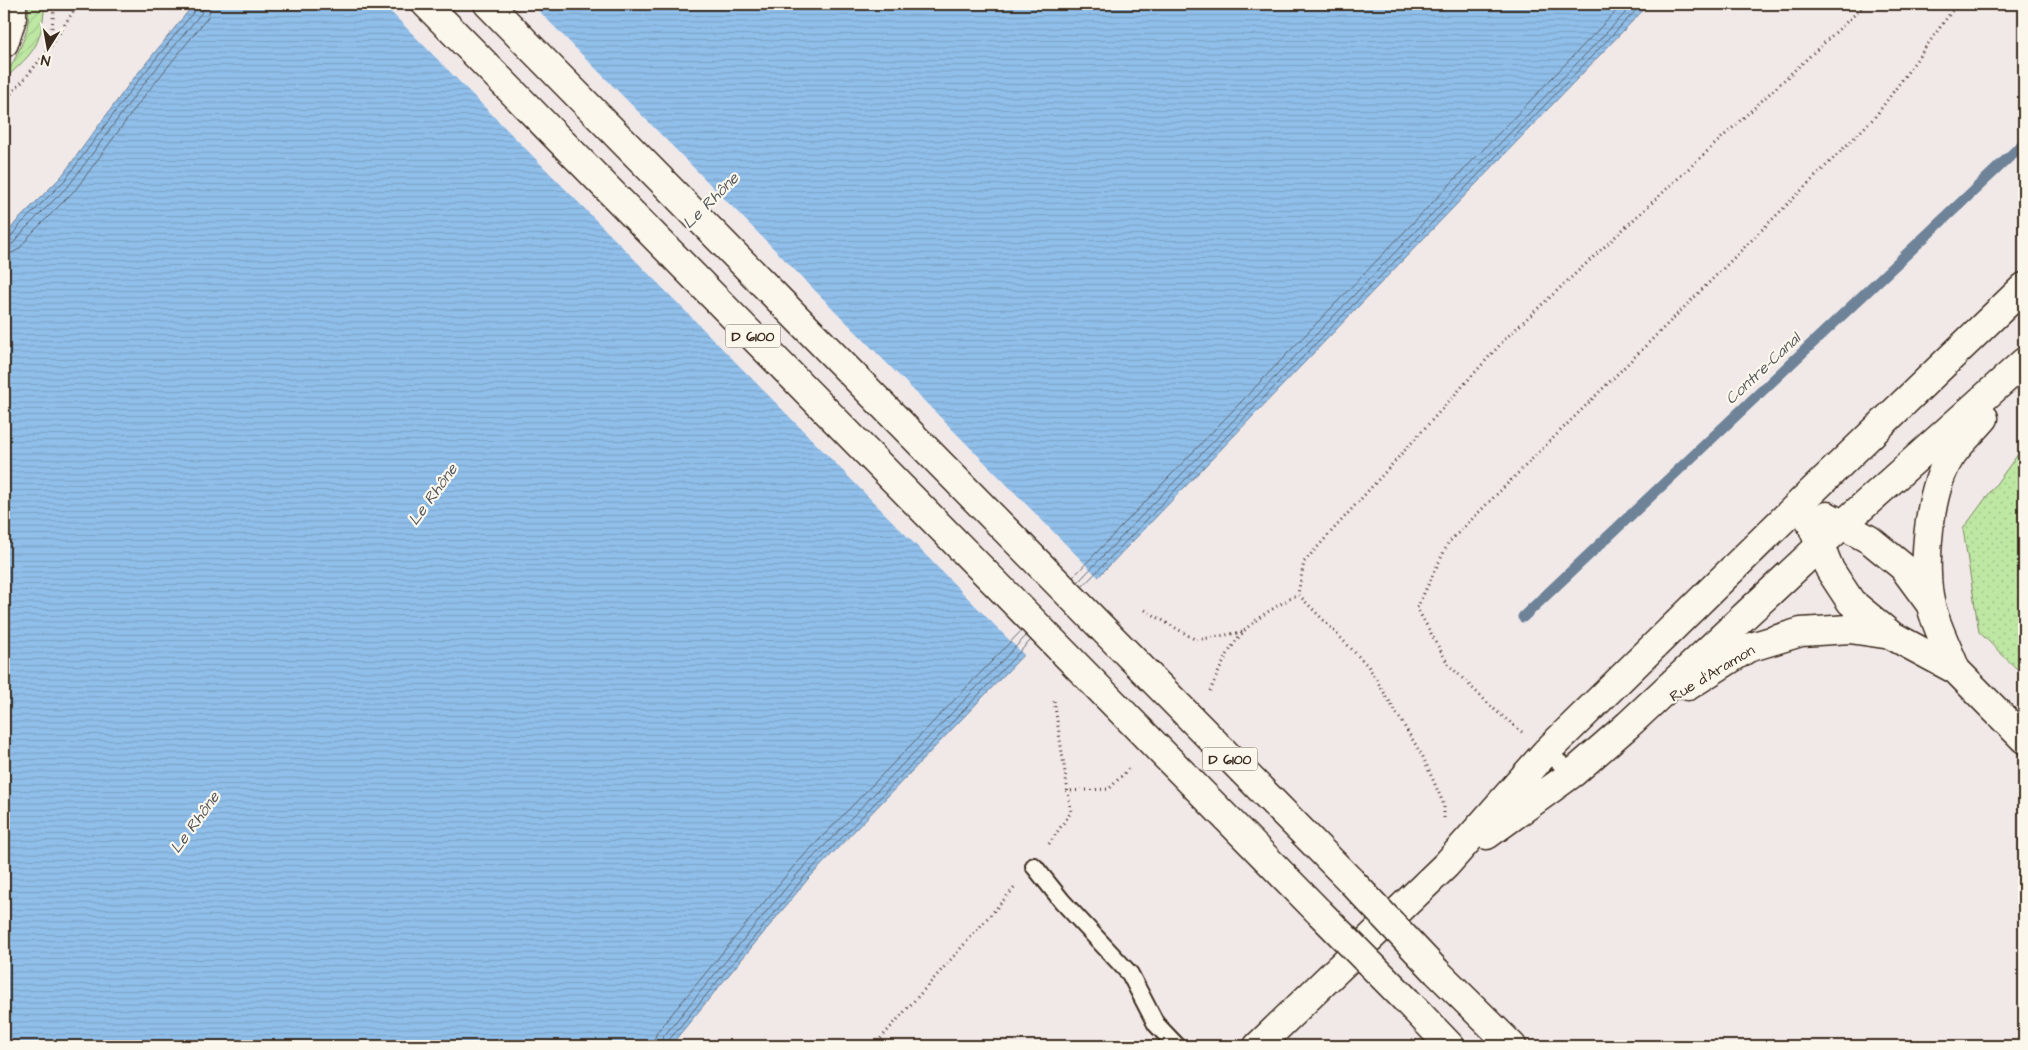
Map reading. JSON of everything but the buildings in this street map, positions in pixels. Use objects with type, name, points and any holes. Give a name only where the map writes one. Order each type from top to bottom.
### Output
[{"type":"main road","points":[[4,43],[12,18],[12,4]]},
{"type":"main road","name":"D 6100","points":[[426,4],[1450,1046]]},
{"type":"main road","name":"D 6100","points":[[488,4],[1351,881],[1437,972],[1512,1046]]},
{"type":"main road","points":[[1258,1046],[1446,865],[1546,752],[2024,287]]},
{"type":"main road","points":[[1446,865],[1573,773],[1628,725],[1842,524],[2024,362]]},
{"type":"main road","name":"Rue d'Aramon","points":[[1931,605],[1928,542],[1931,510],[1938,479],[1953,453],[2024,374]]},
{"type":"main road","name":"Rue d'Aramon","points":[[1802,501],[1870,540],[1903,567],[1931,605],[1956,670]]},
{"type":"main road","name":"Rue d'Aramon","points":[[1802,501],[1830,570],[1851,602],[1891,635],[1956,670],[2024,739]]},
{"type":"main road","name":"Rue d'Aramon","points":[[1628,725],[1748,648],[1801,632],[1850,629],[1891,635]]},
{"type":"lane","points":[[1546,752],[1573,773]]},
{"type":"lane","points":[[1034,866],[1062,901],[1130,974],[1156,1024],[1177,1046]]},
{"type":"path","points":[[49,49],[56,4]]},
{"type":"path","points":[[4,101],[49,49],[78,4]]},
{"type":"path","points":[[1209,692],[1225,658],[1243,632],[1271,610],[1298,594],[1304,562],[1506,338],[1866,4]]},
{"type":"path","points":[[1546,752],[1496,710],[1448,664],[1417,608],[1448,543],[1875,117],[1957,4]]},
{"type":"path","points":[[1298,594],[1368,666],[1423,757],[1444,805],[1446,865]]},
{"type":"path","points":[[1145,610],[1196,640],[1243,632]]},
{"type":"path","points":[[874,1046],[1034,866],[1070,812],[1054,700]]},
{"type":"path","points":[[1066,791],[1109,789],[1135,762]]},
{"type":"green space","points":[[28,4],[45,4],[41,31],[29,55],[4,80],[22,44],[28,25]]},
{"type":"green space","points":[[2024,446],[2024,676],[1979,632],[1963,529]]},
{"type":"water","name":"Le Rhône","points":[[194,4],[1649,4],[808,879],[670,1046],[4,1046],[4,238],[16,222],[61,177],[130,83]]},
{"type":"pier","points":[[383,4],[532,4],[1100,579],[1026,657]]},
{"type":"waterway","name":"Contre-Canal","points":[[1523,617],[2024,143]]}]
